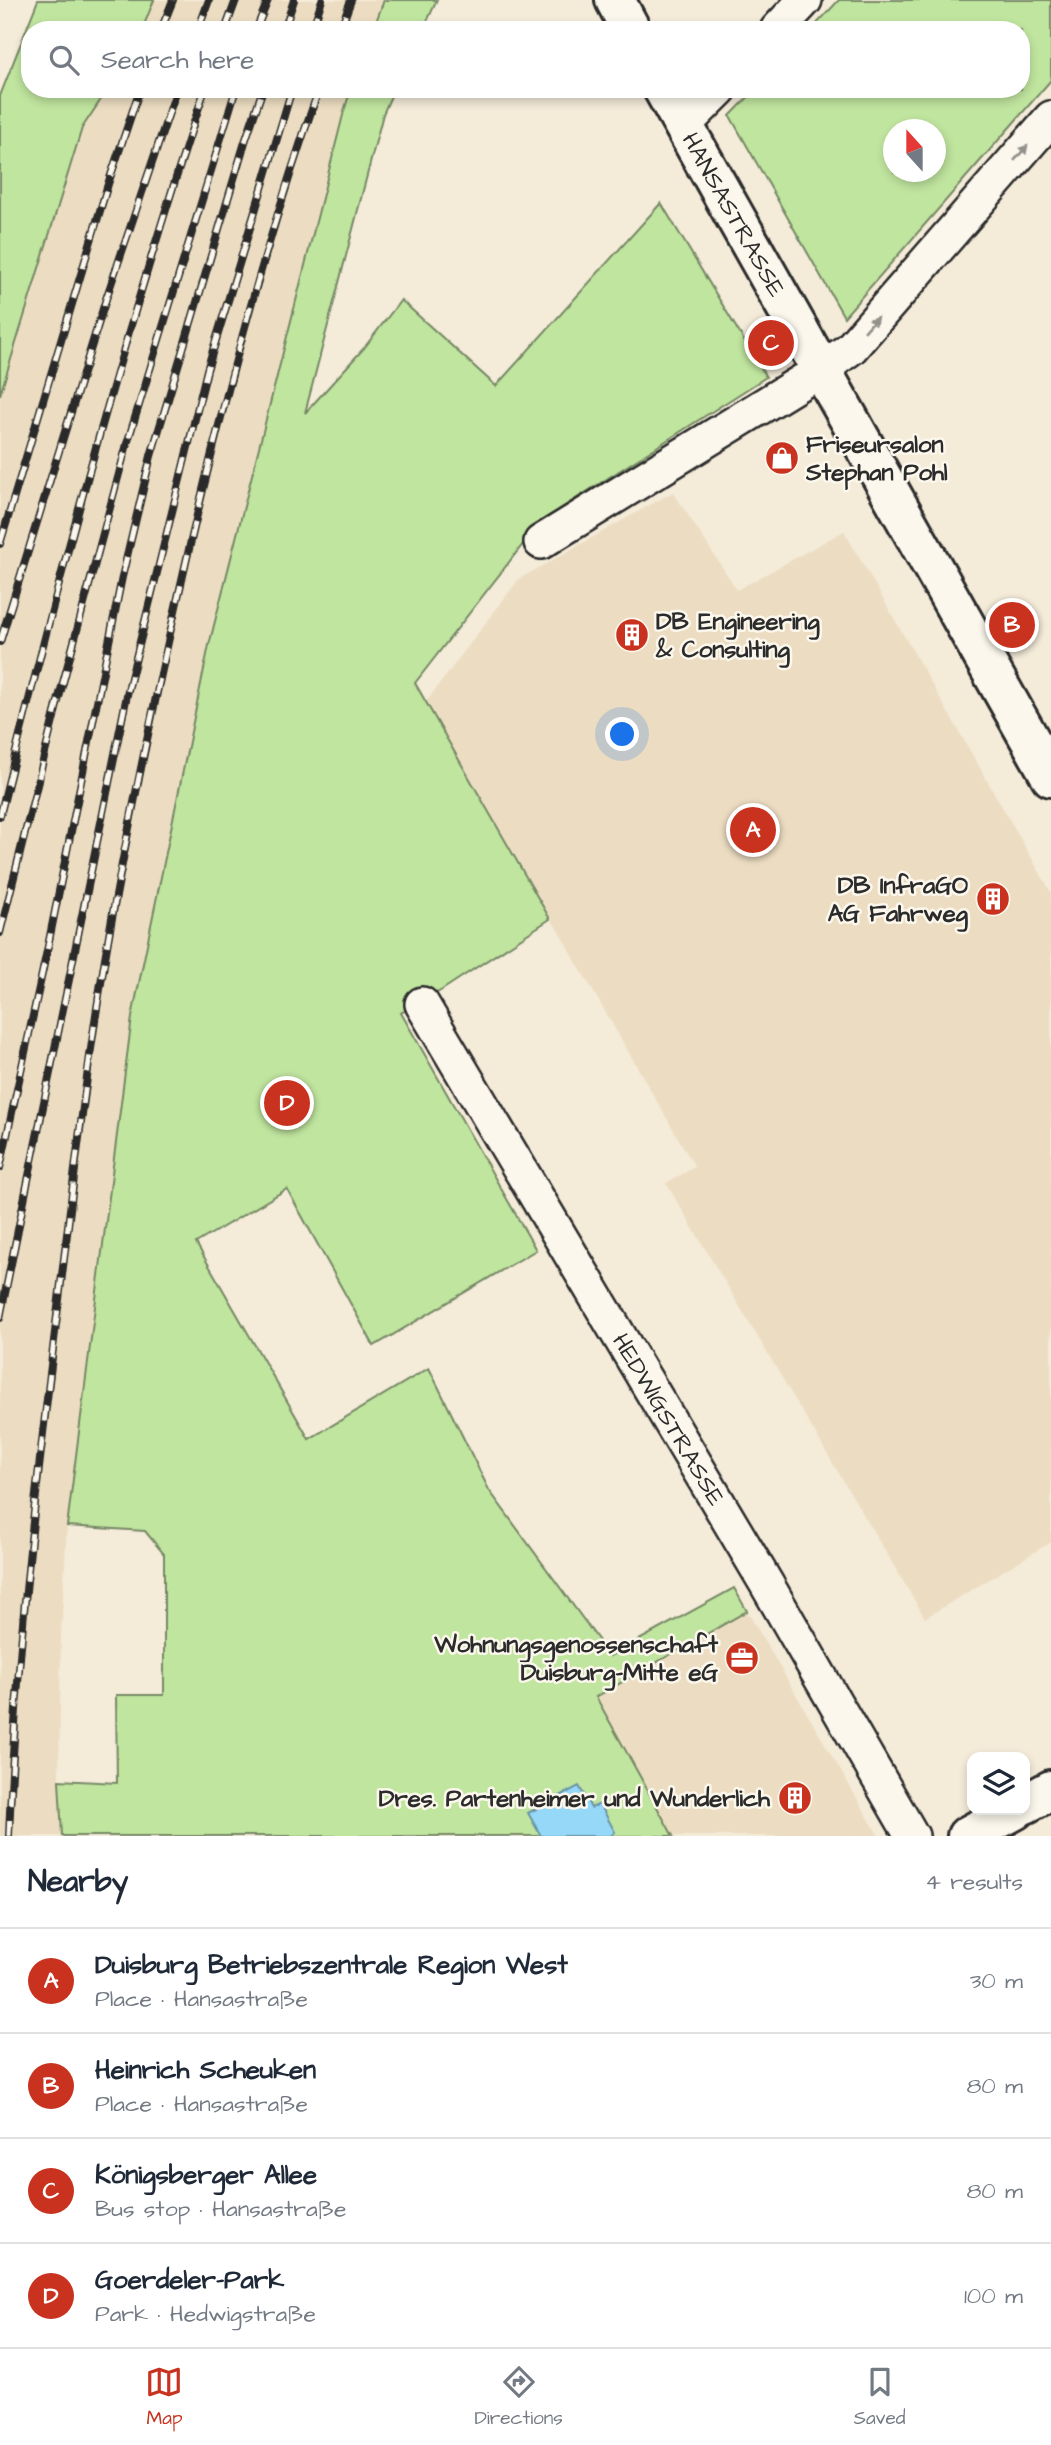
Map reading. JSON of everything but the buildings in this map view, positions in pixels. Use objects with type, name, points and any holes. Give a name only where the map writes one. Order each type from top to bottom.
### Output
[{"type":"street","points":[[615,0],[626,21]]},
{"type":"street","points":[[785,21],[805,0]]},
{"type":"street","name":"HANSASTRASSE","points":[[668,98],[1051,777]]},
{"type":"street","points":[[683,126],[711,98]]},
{"type":"street","points":[[541,542],[821,370],[851,348],[1051,118]]},
{"type":"street","name":"HEDWIGSTRASSE","points":[[422,1004],[766,1583],[912,1836]]},
{"type":"street","points":[[1030,1801],[1051,1790]]},
{"type":"street","points":[[967,1836],[1007,1815]]},
{"type":"street","points":[[1016,1836],[1017,1815]]},
{"type":"shaded area","points":[[154,0],[384,0],[376,21],[146,21]]},
{"type":"shaded area","points":[[102,98],[348,98],[209,645],[132,1017],[67,1526],[61,1635],[59,1780],[62,1836],[0,1836],[0,395],[82,128]]},
{"type":"shaded area","points":[[673,492],[737,590],[844,531],[1051,892],[1051,1542],[925,1618],[666,1183],[695,1167],[426,702],[519,579]]},
{"type":"shaded area","points":[[747,1611],[879,1836],[673,1836],[595,1697]]},
{"type":"green space","points":[[38,0],[154,0],[146,21],[30,21]]},
{"type":"green space","points":[[384,0],[437,0],[427,21],[376,21]]},
{"type":"green space","points":[[839,0],[1051,0],[1051,80],[844,317],[730,116],[747,98],[1030,98],[1030,21],[819,21]]},
{"type":"green space","points":[[21,43],[21,98],[102,98],[82,128],[0,395],[0,96]]},
{"type":"green space","points":[[348,98],[390,98],[383,114],[305,413],[364,348],[401,300],[496,386],[661,203],[766,377],[541,521],[415,683],[550,919],[442,990],[401,1013],[536,1250],[374,1346],[287,1189],[196,1243],[309,1439],[429,1368],[489,1490],[610,1656],[734,1588],[747,1611],[596,1697],[673,1836],[62,1836],[59,1780],[117,1783],[116,1695],[164,1695],[164,1554],[145,1531],[67,1526],[132,1017],[209,645]]},
{"type":"water","points":[[579,1786],[591,1808],[600,1804],[615,1832],[611,1836],[541,1836],[528,1813]]},
{"type":"railway","points":[[165,21],[173,0]]},
{"type":"railway","points":[[201,21],[209,0]]},
{"type":"railway","points":[[228,21],[236,0]]},
{"type":"railway","points":[[260,21],[268,0]]},
{"type":"railway","points":[[287,21],[294,0]]},
{"type":"railway","points":[[315,21],[322,0]]},
{"type":"railway","points":[[343,21],[351,0]]},
{"type":"railway","points":[[0,544],[108,184],[137,98]]},
{"type":"railway","points":[[0,642],[106,299],[174,98]]},
{"type":"railway","points":[[0,816],[95,451],[148,269],[202,98]]},
{"type":"railway","points":[[0,933],[57,705],[127,444],[233,98]]},
{"type":"railway","points":[[0,1168],[48,946],[122,577],[151,456],[260,98]]},
{"type":"railway","points":[[0,1318],[128,690],[207,370],[289,98]]},
{"type":"railway","points":[[9,1836],[17,1695],[37,1485],[85,1092],[110,931],[150,725],[213,449],[261,268],[316,98]]},
{"type":"place","name":"Königsberger Allee","points":[[771,343]]},
{"type":"place","name":"Friseursalon Stephan Pohl","points":[[782,458]]},
{"type":"place","name":"Heinrich Scheuken","points":[[1012,625]]},
{"type":"place","name":"DB Engineering & Consulting","points":[[632,635]]},
{"type":"place","name":"Duisburg Betriebszentrale Region West","points":[[753,830]]},
{"type":"place","name":"DB InfraGO AG Fahrweg","points":[[993,899]]},
{"type":"place","name":"Goerdeler-Park","points":[[287,1103]]},
{"type":"place","name":"Wohnungsgenossenschaft Duisburg-Mitte eG","points":[[742,1658]]},
{"type":"place","name":"Dres. Partenheimer und Wunderlich","points":[[795,1798]]}]
